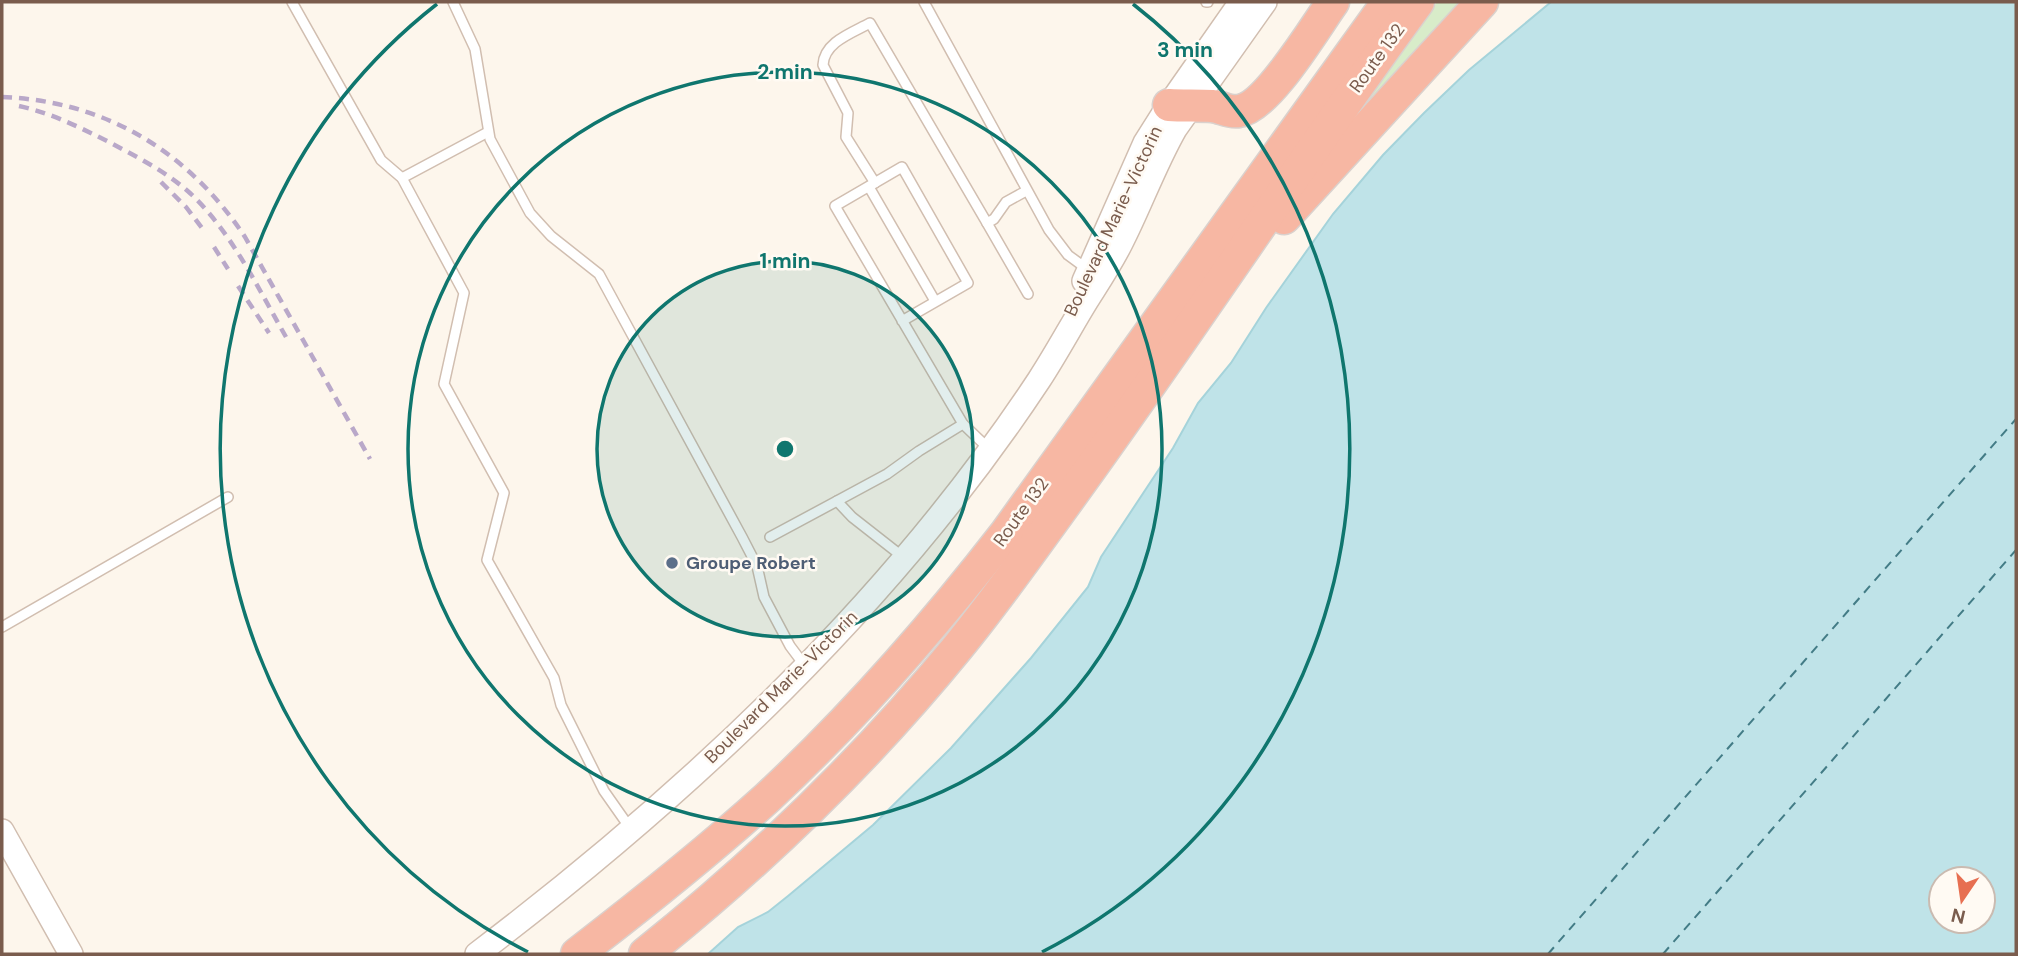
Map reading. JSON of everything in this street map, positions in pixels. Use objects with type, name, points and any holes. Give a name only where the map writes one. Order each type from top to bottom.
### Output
[{"type":"highway","points":[[1186,109],[1234,112],[1246,110],[1257,103],[1280,76],[1333,2]]},
{"type":"highway","points":[[1161,316],[1364,2]]},
{"type":"highway","name":"Route 132","points":[[577,954],[671,881],[797,769],[883,680],[949,604],[1006,533],[1388,2]]},
{"type":"highway","name":"Route 132","points":[[645,954],[706,904],[791,827],[930,680],[1019,567],[1116,434],[1323,132],[1418,2]]},
{"type":"highway","points":[[1218,288],[1482,2]]},
{"type":"street","name":"Boulevard Marie-Victorin","points":[[477,954],[632,830],[739,732],[805,666],[904,558],[990,450],[1041,376],[1095,274],[1121,244],[1163,151],[1186,109],[1234,29],[1253,4]]},
{"type":"street","name":"Boulevard Marie-Victorin","points":[[1186,109],[1234,29]]},
{"type":"street","points":[[2,831],[71,954]]},
{"type":"lane","points":[[292,2],[381,160],[402,178],[464,293],[444,384],[504,494],[487,560],[554,678],[561,705],[604,792],[632,830]]},
{"type":"lane","points":[[453,2],[475,49],[490,139],[530,213],[551,236],[599,274],[742,537],[757,566],[764,597],[790,646],[805,666]]},
{"type":"lane","points":[[923,2],[1026,191],[1058,244],[1095,274]]},
{"type":"lane","points":[[935,302],[846,137],[848,113],[823,65],[823,57],[831,46],[870,23],[1028,294]]},
{"type":"lane","points":[[402,178],[488,132]]},
{"type":"lane","points":[[902,321],[968,283],[902,167],[835,206],[902,321],[963,424],[990,450]]},
{"type":"lane","points":[[987,223],[994,219],[1006,202],[1026,191]]},
{"type":"lane","points":[[770,537],[887,474],[963,424]]},
{"type":"lane","points":[[2,627],[228,497]]},
{"type":"lane","points":[[837,501],[852,517],[904,558]]},
{"type":"green space","points":[[1437,2],[1462,2],[1348,125]]},
{"type":"water","points":[[1551,2],[2016,2],[2016,954],[708,954],[738,927],[768,912],[873,825],[951,748],[1031,658],[1088,587],[1101,557],[1173,448],[1198,403],[1231,363],[1266,308],[1333,214],[1383,155],[1469,70]]},
{"type":"ferry route","points":[[1548,954],[2016,419]]},
{"type":"ferry route","points":[[1663,954],[2016,550]]},
{"type":"railway","points":[[2,97],[75,108],[109,120],[141,136],[197,179],[245,237],[370,459]]},
{"type":"railway","points":[[19,106],[54,117],[109,142],[182,186],[206,209],[232,243],[286,337]]},
{"type":"railway","points":[[161,182],[186,207],[205,232]]},
{"type":"railway","points":[[214,247],[228,269]]},
{"type":"railway","points":[[238,286],[269,333]]},
{"type":"place","name":"Groupe Robert","points":[[672,563]]}]
